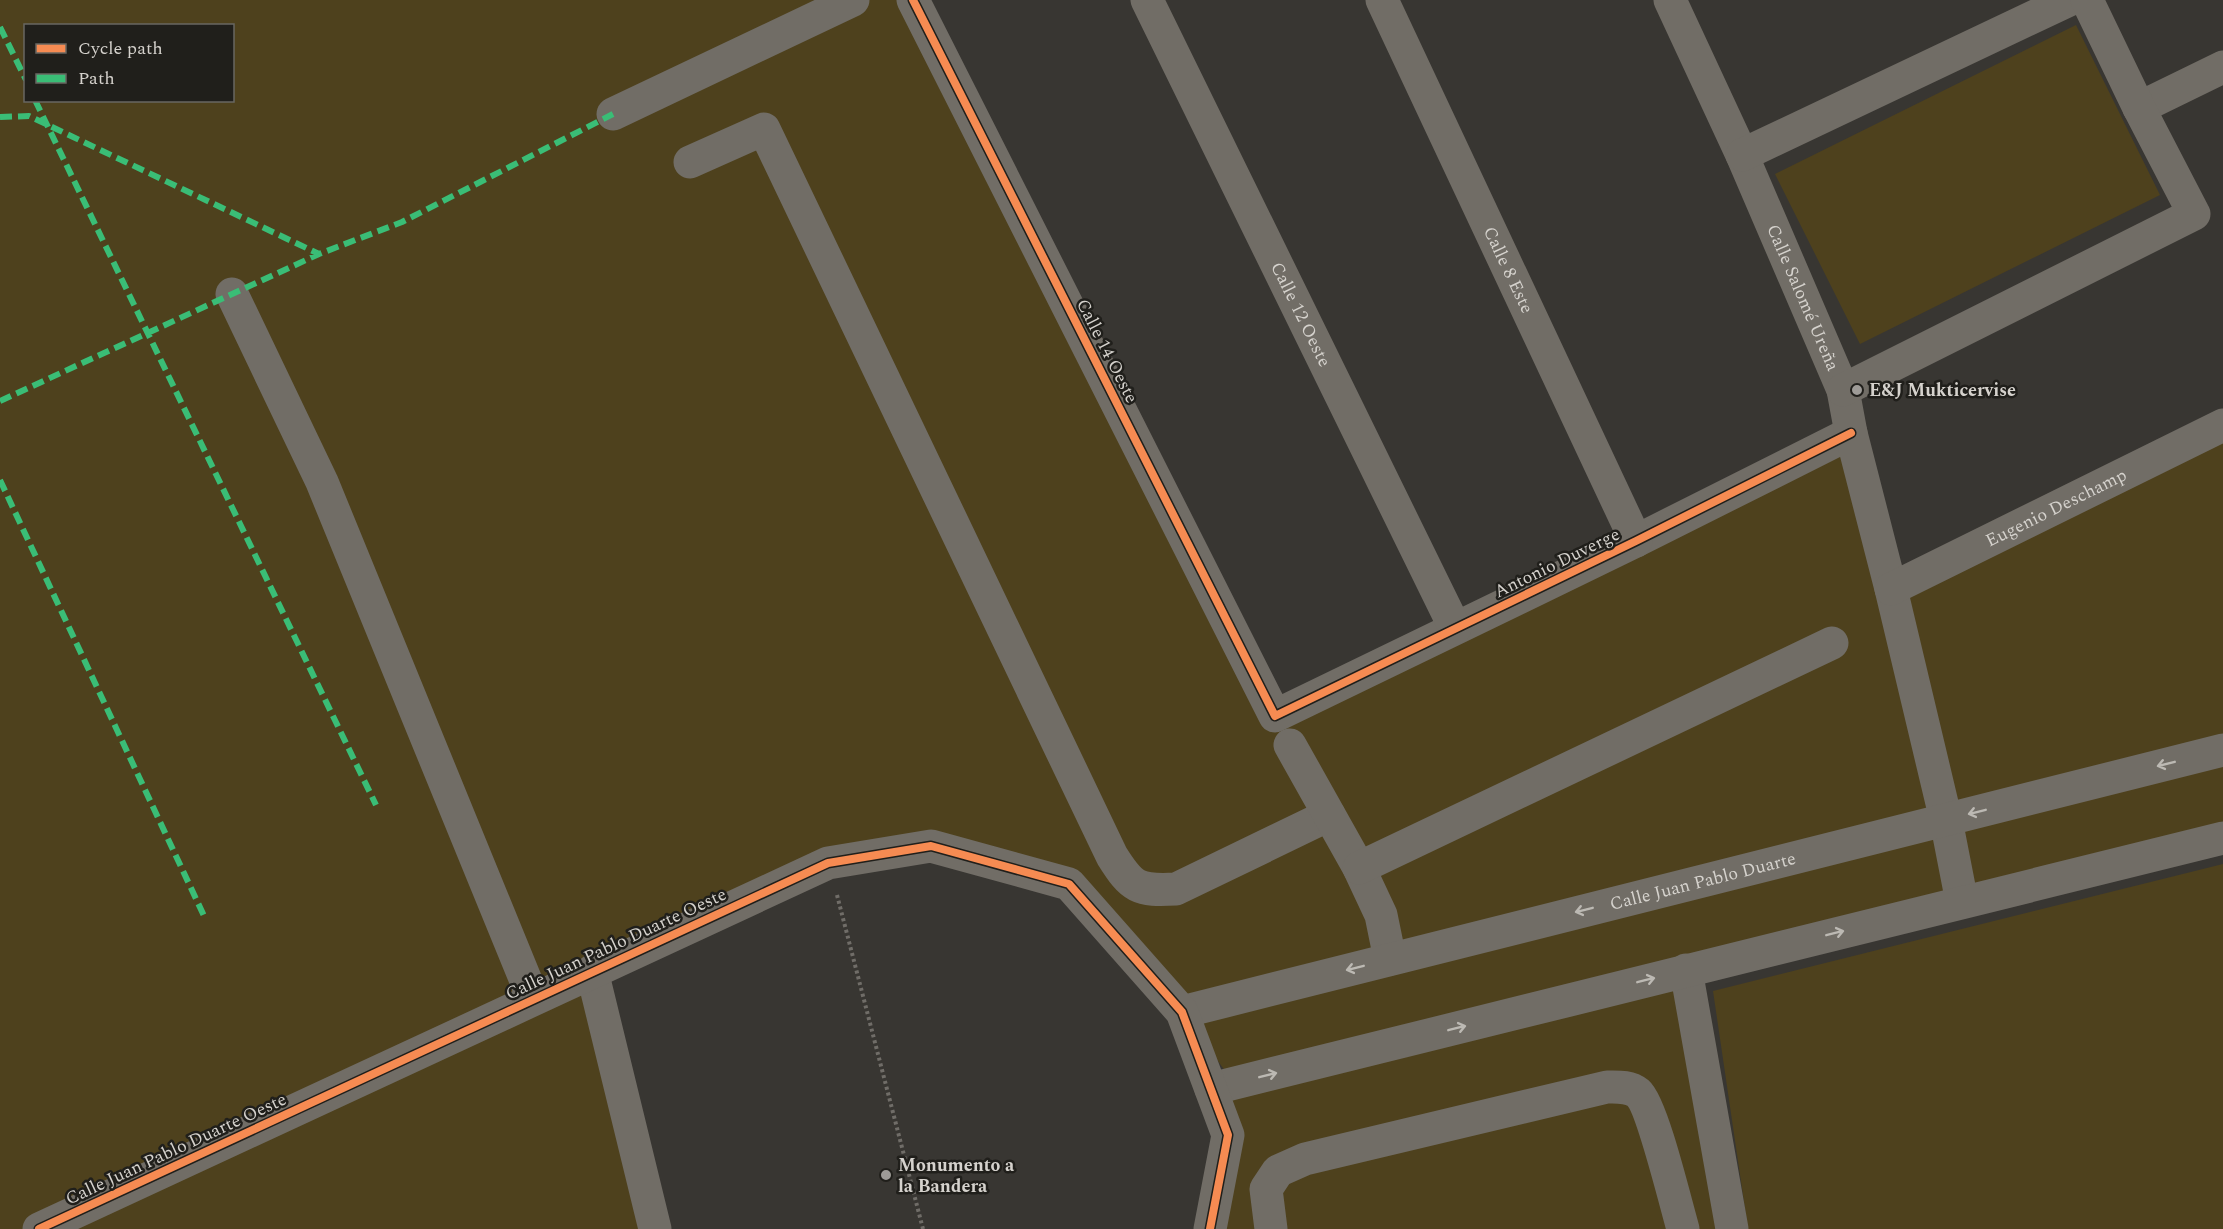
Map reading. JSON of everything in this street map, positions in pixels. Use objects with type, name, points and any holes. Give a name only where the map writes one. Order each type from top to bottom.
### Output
[{"type":"street","points":[[613,114],[853,0]]},
{"type":"street","name":"Calle 14 Oeste","points":[[913,0],[1275,716]]},
{"type":"street","name":"Calle 12 Oeste","points":[[1147,0],[1455,628]]},
{"type":"street","name":"Calle 8 Este","points":[[1382,0],[1636,541]]},
{"type":"street","name":"Calle Salomé Ureña","points":[[1670,0],[1742,155],[1843,390],[1851,433],[1946,820],[1962,902]]},
{"type":"street","points":[[1742,155],[2069,0]]},
{"type":"street","points":[[1843,390],[2194,214],[2087,0]]},
{"type":"street","points":[[2139,108],[2223,67]]},
{"type":"street","points":[[690,162],[764,129],[1107,846],[1127,880],[1150,890],[1176,889],[1329,815]]},
{"type":"street","points":[[232,294],[322,482],[533,998]]},
{"type":"street","name":"Eugenio Deschamp","points":[[1891,590],[2223,425]]},
{"type":"street","name":"Antonio Duverge","points":[[1275,716],[1636,541],[1851,433]]},
{"type":"street","points":[[1359,868],[1832,643]]},
{"type":"street","points":[[1290,745],[1359,868],[1381,915],[1390,959]]},
{"type":"street","name":"Calle Juan Pablo Duarte","points":[[1182,1012],[2223,750]]},
{"type":"street","points":[[1211,1089],[2223,838]]},
{"type":"street","name":"Calle Juan Pablo Duarte Oeste","points":[[39,1229],[828,863],[931,846],[1069,884],[1182,1012]]},
{"type":"street","points":[[1686,970],[1732,1229]]},
{"type":"street","points":[[592,971],[655,1229]]},
{"type":"street","points":[[1182,1012],[1228,1135],[1210,1229]]},
{"type":"street","points":[[1271,1229],[1266,1189],[1278,1171],[1305,1159],[1607,1087],[1627,1087],[1639,1094],[1649,1112],[1683,1229]]},
{"type":"path","points":[[828,863],[923,1229]]},
{"type":"shaded area","points":[[0,0],[913,0],[1275,716],[1851,433],[1891,589],[2223,439],[2223,838],[1687,970],[1731,1229],[1209,1229],[1234,1083],[1182,1012],[1069,884],[931,846],[828,863],[592,971],[655,1229],[0,1229]]},
{"type":"shaded area","points":[[2076,25],[2160,195],[1860,344],[1775,174]]},
{"type":"shaded area","points":[[2223,864],[2223,1229],[1748,1229],[1713,991]]},
{"type":"marked path","points":[[0,27],[24,76]]},
{"type":"marked path","points":[[36,102],[376,805]]},
{"type":"marked path","points":[[0,401],[319,254],[402,222],[613,114]]},
{"type":"marked path","points":[[0,117],[29,116],[319,254]]},
{"type":"marked path","points":[[0,480],[205,918]]},
{"type":"cycle path","points":[[913,0],[1275,716],[1636,541],[1851,433]]},
{"type":"cycle path","points":[[39,1229],[828,863],[931,846],[1069,884],[1182,1012],[1228,1135],[1210,1229]]},
{"type":"place","name":"E&J Mukticervise","points":[[1857,390]]},
{"type":"place","name":"Monumento a la Bandera","points":[[886,1175]]}]
